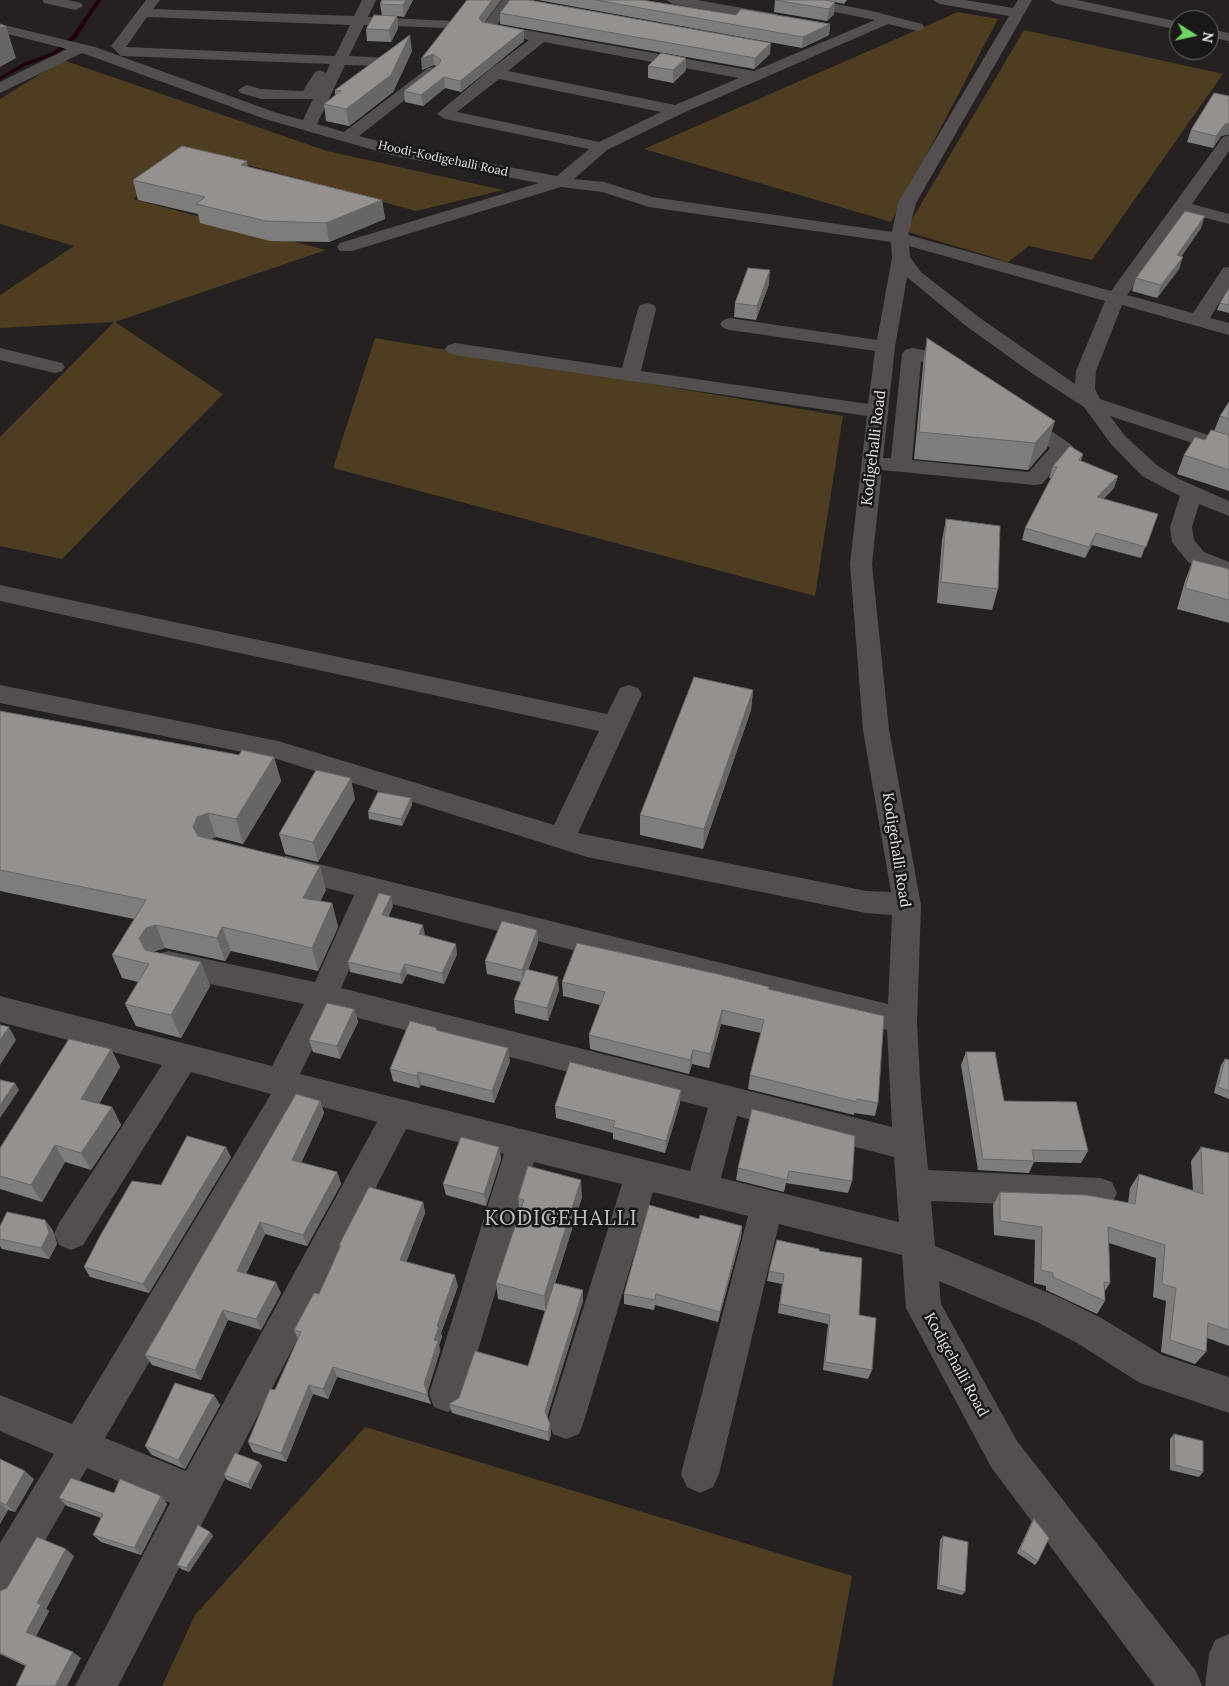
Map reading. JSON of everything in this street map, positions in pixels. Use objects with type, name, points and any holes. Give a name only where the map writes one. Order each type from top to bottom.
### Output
[{"type":"street","points":[[49,0],[76,6]]},
{"type":"street","points":[[152,0],[118,46],[126,54],[390,62]]},
{"type":"street","points":[[308,126],[342,60],[369,0]]},
{"type":"street","points":[[673,0],[702,2],[787,21]]},
{"type":"street","points":[[794,0],[883,18],[917,27]]},
{"type":"street","points":[[940,0],[1022,6]]},
{"type":"street","points":[[1057,0],[1169,24]]},
{"type":"street","points":[[512,1],[488,28],[755,76]]},
{"type":"street","points":[[686,17],[702,2]]},
{"type":"street","name":"Kodigehalli Road","points":[[1022,6],[907,203],[900,248],[893,357],[879,412],[887,464],[861,564],[876,730],[907,905],[902,1022],[905,1097],[924,1308],[1004,1454],[1181,1686]]},
{"type":"street","points":[[143,13],[359,19],[448,24]]},
{"type":"street","points":[[346,247],[560,182],[601,147],[677,110],[882,22],[883,18]]},
{"type":"street","name":"Hoodi-Kodigehalli Road","points":[[0,28],[70,45],[239,92],[308,126],[395,151],[560,182],[604,187],[649,202],[900,248],[1115,299],[1229,329]]},
{"type":"street","points":[[826,28],[856,33]]},
{"type":"street","points":[[542,37],[494,73],[446,114],[601,147]]},
{"type":"street","points":[[645,56],[659,43]]},
{"type":"street","points":[[0,88],[70,45]]},
{"type":"street","points":[[777,49],[806,54]]},
{"type":"street","points":[[347,137],[433,71]]},
{"type":"street","points":[[494,73],[677,110]]},
{"type":"street","points":[[239,92],[308,96],[320,75]]},
{"type":"street","points":[[1229,140],[1214,172],[1180,206],[1115,299],[1086,371],[1085,389],[1096,411],[1118,440],[1150,471],[1191,494],[1229,508]]},
{"type":"street","points":[[1180,206],[1229,218]]},
{"type":"street","points":[[396,215],[424,223]]},
{"type":"street","points":[[900,248],[915,276],[973,322],[1040,370],[1092,403],[1229,448]]},
{"type":"street","points":[[1198,321],[1229,272]]},
{"type":"street","points":[[630,374],[648,309]]},
{"type":"street","points":[[730,324],[893,357],[912,354],[928,356],[968,383]]},
{"type":"street","points":[[455,349],[879,412]]},
{"type":"street","points":[[0,354],[54,368]]},
{"type":"street","points":[[893,357],[887,464],[1034,479],[1062,448],[999,404]]},
{"type":"street","points":[[1191,494],[1181,527],[1183,542],[1196,557],[1229,571]]},
{"type":"street","points":[[0,592],[615,725]]},
{"type":"street","points":[[0,694],[278,750],[587,846],[866,902],[907,905]]},
{"type":"street","points":[[562,838],[630,694]]},
{"type":"street","points":[[256,860],[883,1015],[902,1022]]},
{"type":"street","points":[[0,1580],[81,1445],[287,1084],[370,889]]},
{"type":"street","points":[[166,962],[323,996],[909,1146]]},
{"type":"street","points":[[0,1009],[69,1041],[184,1057],[398,1113],[767,1205],[919,1249],[1090,1331],[1153,1370],[1229,1395]]},
{"type":"street","points":[[71,1234],[184,1057]]},
{"type":"street","points":[[702,1189],[726,1099]]},
{"type":"street","points":[[96,1686],[195,1494],[398,1113]]},
{"type":"street","points":[[447,1394],[523,1144]]},
{"type":"street","points":[[566,1422],[642,1174]]},
{"type":"street","points":[[913,1185],[1100,1193]]},
{"type":"street","points":[[700,1474],[767,1205]]},
{"type":"street","points":[[0,1413],[81,1445],[195,1494]]},
{"type":"street","points":[[1226,1686],[1229,1654]]},
{"type":"shaded area","points":[[958,12],[998,19],[891,222],[644,149]]},
{"type":"shaded area","points":[[1024,30],[1223,74],[1092,260],[1029,246],[1008,262],[905,231]]},
{"type":"shaded area","points":[[63,60],[327,151],[503,190],[416,211],[201,152],[133,199],[326,250],[115,322],[223,394],[62,559],[0,546],[0,437],[114,322],[0,328],[0,295],[74,246],[0,224],[0,99]]},
{"type":"shaded area","points":[[375,338],[843,416],[815,596],[333,468]]},
{"type":"shaded area","points":[[365,1427],[852,1576],[832,1686],[162,1686],[195,1615]]},
{"type":"building","points":[[382,0],[406,0],[403,5],[380,4]]},
{"type":"building","points":[[467,0],[492,0],[479,18],[482,22],[524,30],[460,81],[444,77],[421,95],[404,91],[439,64],[441,60],[433,54],[421,59]]},
{"type":"building","points":[[510,0],[529,0],[771,43],[755,58],[500,13]]},
{"type":"building","points":[[596,0],[642,0],[736,15],[741,9],[830,24],[803,37]]},
{"type":"building","points":[[775,0],[825,0],[835,2],[829,9]]},
{"type":"building","points":[[374,15],[397,16],[389,30],[366,29]]},
{"type":"building","points":[[410,35],[391,75],[346,109],[324,104],[341,91],[335,90]]},
{"type":"building","points":[[661,53],[686,58],[673,70],[648,66]]},
{"type":"building","points":[[1214,93],[1229,96],[1229,123],[1225,124],[1216,136],[1191,130]]},
{"type":"building","points":[[182,146],[247,161],[241,165],[382,200],[326,223],[266,221],[196,204],[205,197],[133,180]]},
{"type":"building","points":[[1185,211],[1205,216],[1177,255],[1183,257],[1161,285],[1136,278]]},
{"type":"building","points":[[748,268],[770,270],[757,306],[735,303]]},
{"type":"building","points":[[1229,288],[1229,305],[1220,303]]},
{"type":"building","points":[[927,338],[1055,421],[1035,443],[919,432]]},
{"type":"building","points":[[1229,402],[1229,419],[1220,416]]},
{"type":"building","points":[[1211,430],[1229,435],[1229,470],[1184,455],[1195,437],[1205,440]]},
{"type":"building","points":[[1070,446],[1083,454],[1079,460],[1118,476],[1097,497],[1158,514],[1146,547],[1096,533],[1089,547],[1025,528],[1057,467],[1053,466]]},
{"type":"building","points":[[946,519],[1000,526],[998,589],[941,582]]},
{"type":"building","points":[[1193,560],[1229,569],[1229,600],[1185,588]]},
{"type":"building","points":[[694,677],[753,690],[704,829],[640,815]]},
{"type":"building","points":[[0,711],[239,755],[242,750],[274,757],[236,819],[208,813],[197,817],[193,827],[198,836],[320,866],[303,898],[332,903],[312,948],[222,927],[217,938],[156,925],[146,928],[139,938],[145,950],[201,962],[171,1015],[125,1004],[149,964],[112,955],[146,900],[0,870]]},
{"type":"building","points":[[316,770],[351,778],[313,842],[279,834]]},
{"type":"building","points":[[378,792],[411,798],[401,819],[368,812]]},
{"type":"building","points":[[379,893],[391,896],[382,915],[423,925],[419,934],[456,944],[442,973],[405,964],[400,974],[348,962]]},
{"type":"building","points":[[502,921],[537,930],[522,970],[485,961]]},
{"type":"building","points":[[577,943],[722,975],[769,987],[768,989],[884,1016],[878,1103],[857,1099],[857,1102],[750,1075],[764,1020],[722,1010],[710,1054],[693,1050],[690,1060],[589,1035],[605,992],[562,982]]},
{"type":"building","points":[[526,969],[558,977],[547,1008],[514,1000]]},
{"type":"building","points":[[327,1003],[354,1009],[337,1046],[309,1040]]},
{"type":"building","points":[[410,1021],[437,1028],[436,1030],[508,1048],[492,1091],[418,1072],[417,1076],[390,1069]]},
{"type":"building","points":[[0,1025],[9,1027],[0,1040]]},
{"type":"building","points":[[69,1039],[111,1049],[81,1099],[112,1107],[81,1153],[55,1145],[31,1185],[0,1176],[0,1148]]},
{"type":"building","points":[[966,1052],[995,1052],[1004,1101],[1076,1102],[1088,1151],[1032,1150],[1034,1161],[983,1159]]},
{"type":"building","points":[[1225,1059],[1229,1060],[1229,1091],[1218,1087]]},
{"type":"building","points":[[570,1062],[681,1090],[666,1141],[613,1127],[615,1121],[555,1106]]},
{"type":"building","points":[[0,1080],[15,1083],[0,1105]]},
{"type":"building","points":[[296,1094],[320,1101],[292,1160],[337,1172],[303,1235],[260,1222],[237,1271],[276,1282],[256,1319],[223,1310],[195,1370],[145,1355]]},
{"type":"building","points":[[752,1109],[855,1136],[852,1181],[789,1171],[787,1180],[738,1168]]},
{"type":"building","points":[[187,1136],[226,1147],[143,1284],[84,1267],[132,1181],[161,1185]]},
{"type":"building","points":[[461,1137],[499,1147],[484,1194],[443,1184]]},
{"type":"building","points":[[1201,1147],[1229,1153],[1229,1330],[1208,1323],[1206,1352],[1170,1340],[1176,1288],[1162,1284],[1165,1245],[1108,1227],[1110,1283],[1104,1282],[1105,1301],[1053,1277],[1053,1273],[1041,1270],[1042,1227],[1000,1221],[1000,1192],[1087,1195],[1135,1204],[1139,1174],[1203,1194]]},
{"type":"building","points":[[528,1166],[581,1180],[544,1296],[496,1283],[524,1200],[518,1198]]},
{"type":"building","points":[[369,1187],[423,1202],[400,1260],[455,1275],[437,1326],[439,1327],[434,1340],[438,1341],[424,1384],[428,1395],[333,1367],[323,1389],[309,1385],[281,1453],[248,1442],[270,1389],[275,1390],[301,1332],[294,1330],[314,1293],[319,1294],[341,1245],[339,1245]]},
{"type":"building","points":[[649,1205],[699,1219],[700,1215],[742,1226],[720,1312],[656,1294],[655,1300],[624,1294]]},
{"type":"building","points":[[7,1212],[45,1220],[49,1233],[41,1248],[0,1239],[0,1226]]},
{"type":"building","points":[[777,1240],[819,1249],[819,1251],[862,1258],[859,1315],[876,1318],[872,1370],[825,1362],[830,1315],[780,1304],[784,1274],[769,1271]]},
{"type":"building","points":[[554,1283],[583,1290],[545,1411],[550,1424],[548,1432],[449,1404],[459,1398],[475,1351],[528,1366]]},
{"type":"building","points":[[175,1383],[214,1395],[178,1460],[145,1446]]},
{"type":"building","points":[[1174,1434],[1203,1441],[1203,1472],[1175,1465]]},
{"type":"building","points":[[235,1453],[259,1462],[248,1484],[224,1475]]},
{"type":"building","points":[[0,1459],[25,1471],[6,1505],[0,1502]]},
{"type":"building","points":[[71,1478],[114,1493],[120,1479],[161,1496],[134,1548],[93,1535],[103,1514],[59,1498]]},
{"type":"building","points":[[1034,1519],[1049,1538],[1038,1561],[1020,1549]]},
{"type":"building","points":[[198,1525],[210,1532],[186,1568],[177,1565]]},
{"type":"building","points":[[943,1536],[968,1542],[965,1592],[939,1585]]},
{"type":"building","points":[[37,1537],[66,1549],[37,1603],[41,1605],[26,1632],[73,1652],[55,1686],[16,1686],[26,1665],[0,1653],[0,1591],[7,1588]]},
{"type":"waterway","points":[[0,79],[23,65],[55,53],[74,37],[99,0]]},
{"type":"district","name":"KODIGEHALLI","points":[[561,1219]]}]
